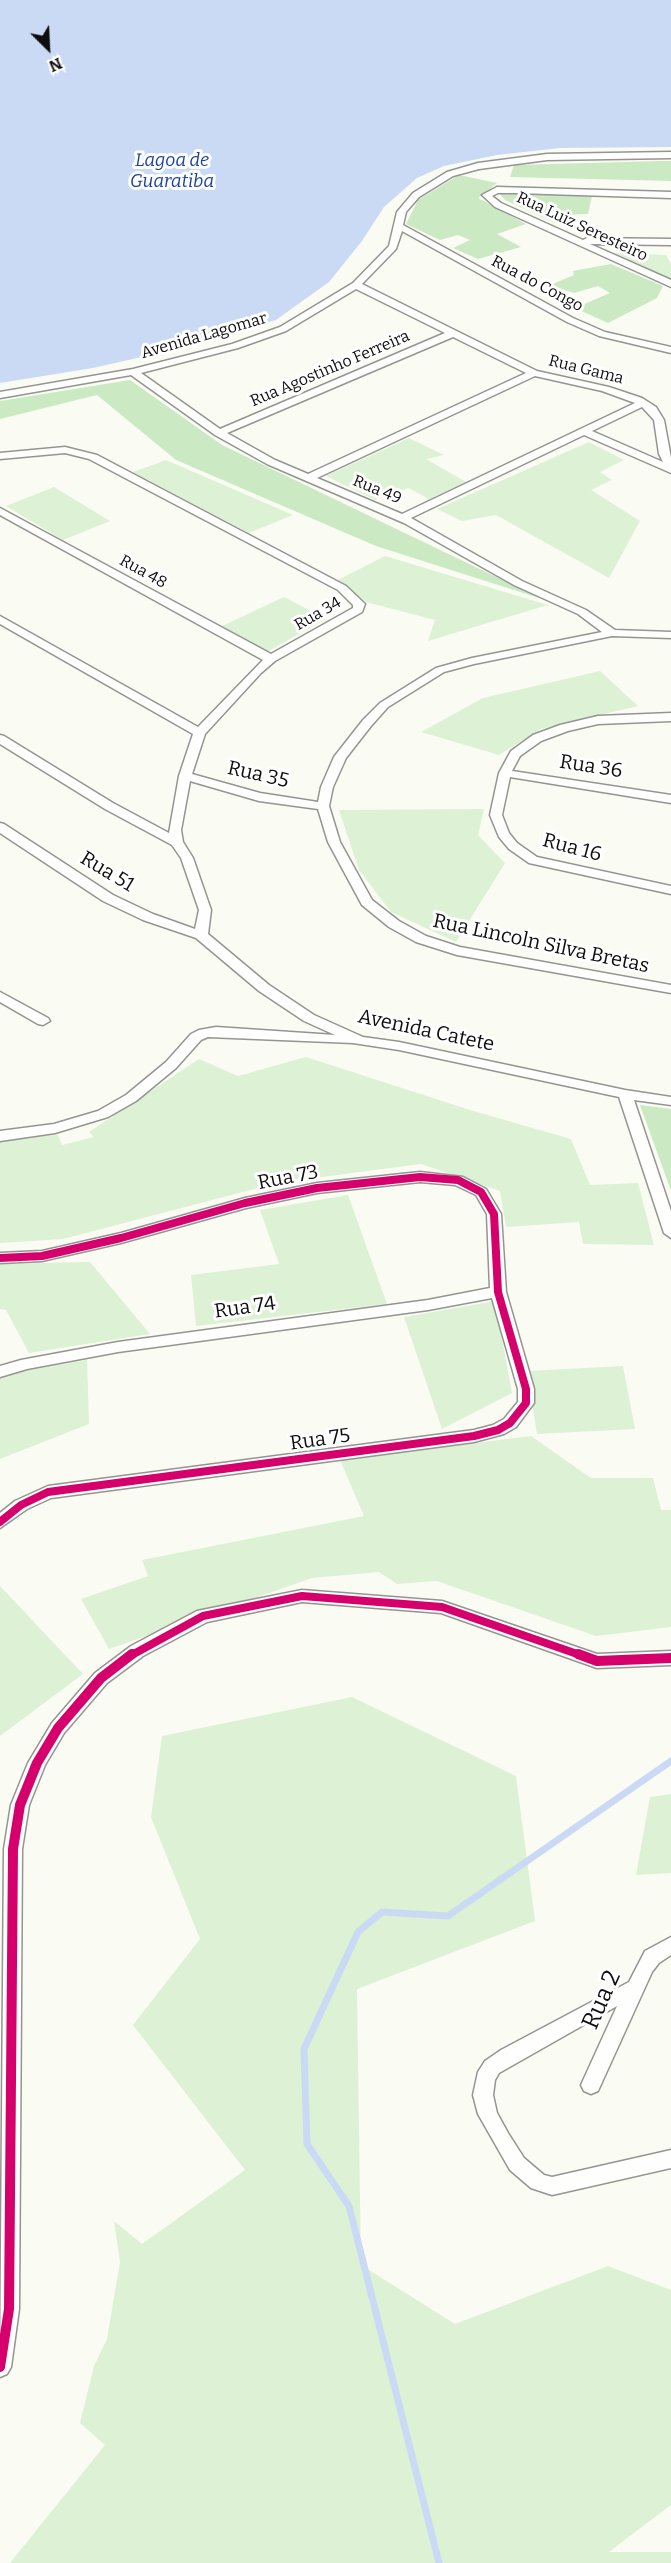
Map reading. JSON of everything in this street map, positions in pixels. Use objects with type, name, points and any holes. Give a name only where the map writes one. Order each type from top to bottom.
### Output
[{"type":"street","name":"Avenida Lagomar","points":[[0,395],[133,372],[266,336],[305,318],[356,285],[393,247],[402,212],[416,195],[432,183],[478,166],[547,157],[671,156]]},
{"type":"street","name":"Rua Luiz Seresteiro","points":[[671,195],[516,190],[490,192],[486,195],[498,205],[671,284]]},
{"type":"street","name":"Rua do Congo","points":[[397,225],[570,320],[602,334],[671,350]]},
{"type":"street","points":[[581,241],[671,242]]},
{"type":"street","name":"Rua Gama","points":[[356,285],[534,373],[605,388],[652,409],[659,420],[664,454],[671,470]]},
{"type":"street","name":"Rua Agostinho Ferreira","points":[[219,433],[453,333]]},
{"type":"street","name":"Rua 49","points":[[133,372],[219,433],[306,479],[403,518],[518,583],[582,612],[612,633]]},
{"type":"street","points":[[306,479],[534,373]]},
{"type":"street","points":[[403,518],[643,404]]},
{"type":"street","points":[[586,432],[671,470]]},
{"type":"street","name":"Rua 34","points":[[0,456],[65,450],[93,457],[342,588],[359,604],[358,610],[331,627],[271,659],[230,696],[199,733],[185,776],[176,815],[177,842],[187,858],[205,910],[201,935]]},
{"type":"street","name":"Rua 48","points":[[0,511],[271,659]]},
{"type":"street","points":[[0,619],[199,733]]},
{"type":"street","points":[[323,806],[327,787],[340,758],[367,723],[384,705],[440,670],[471,661],[612,633],[671,635]]},
{"type":"street","name":"Rua 16","points":[[671,717],[598,720],[564,728],[537,738],[514,754],[505,773],[496,815],[503,834],[513,846],[533,860],[567,870],[671,890]]},
{"type":"street","points":[[0,739],[109,806],[177,842]]},
{"type":"street","name":"Rua 36","points":[[505,773],[671,799]]},
{"type":"street","name":"Rua 35","points":[[185,776],[259,796],[323,806]]},
{"type":"street","name":"Rua Lincoln Silva Bretas","points":[[323,806],[334,842],[367,902],[394,924],[421,939],[457,951],[671,989]]},
{"type":"street","name":"Rua 51","points":[[0,827],[108,897],[148,917],[201,935]]},
{"type":"street","name":"Avenida Catete","points":[[201,935],[264,988],[290,1006],[309,1018],[360,1041],[410,1048],[625,1094],[671,1101]]},
{"type":"street","points":[[0,996],[43,1021]]},
{"type":"street","points":[[0,1136],[55,1128],[103,1114],[131,1098],[171,1065],[196,1037],[204,1033],[216,1031],[360,1041]]},
{"type":"street","points":[[625,1094],[671,1233]]},
{"type":"street","name":"Rua 73","points":[[0,1258],[42,1256],[110,1241],[245,1203],[317,1188],[420,1177],[458,1180],[481,1192],[494,1214],[498,1292]]},
{"type":"street","name":"Rua 74","points":[[0,1372],[26,1364],[118,1347],[428,1305],[498,1292]]},
{"type":"street","name":"Rua 75","points":[[0,1522],[21,1505],[48,1492],[439,1441],[498,1430],[518,1416],[526,1403],[526,1389],[498,1292]]},
{"type":"street","points":[[0,2367],[9,2309],[13,1850],[20,1805],[37,1763],[58,1728],[80,1700],[101,1678],[137,1651],[203,1616],[302,1596],[442,1607],[597,1661],[671,1658]]},
{"type":"street","name":"Rua 2","points":[[591,2085],[634,1988],[652,1957],[671,1945]]},
{"type":"street","points":[[634,1988],[508,2056],[492,2067],[485,2078],[483,2096],[488,2114],[501,2139],[517,2164],[538,2182],[559,2184],[671,2159]]},
{"type":"green space","points":[[671,161],[671,181],[510,177],[514,165]]},
{"type":"green space","points":[[459,175],[497,183],[478,198],[526,224],[497,234],[521,247],[478,259],[453,248],[470,240],[458,235],[440,240],[406,224],[418,200]]},
{"type":"green space","points":[[500,194],[592,196],[588,214],[564,215],[555,223],[505,200]]},
{"type":"green space","points":[[614,253],[666,255],[671,264],[671,279]]},
{"type":"green space","points":[[611,264],[663,286],[657,298],[608,323],[575,308],[610,293],[598,286],[574,293],[550,285],[574,275],[573,271]]},
{"type":"green space","points":[[130,380],[222,445],[542,599],[376,546],[176,460],[97,395],[0,419],[0,401]]},
{"type":"green space","points":[[409,438],[444,455],[426,459],[466,482],[429,499],[408,488],[375,500],[326,476]]},
{"type":"green space","points":[[589,442],[624,460],[600,472],[612,480],[591,490],[640,521],[609,578],[496,515],[462,521],[437,509]]},
{"type":"green space","points":[[166,460],[293,515],[249,533],[133,472]]},
{"type":"green space","points":[[54,487],[110,521],[63,540],[6,506]]},
{"type":"green space","points":[[385,556],[548,605],[428,641],[435,620],[366,602],[338,580]]},
{"type":"green space","points":[[284,597],[326,619],[267,652],[222,626]]},
{"type":"green space","points":[[600,671],[638,706],[541,729],[499,755],[421,732],[483,698]]},
{"type":"green space","points":[[484,809],[478,835],[505,863],[456,942],[391,912],[359,870],[339,810]]},
{"type":"green space","points":[[306,1057],[470,1110],[571,1139],[590,1185],[638,1183],[654,1245],[583,1244],[579,1222],[506,1227],[500,1191],[421,1164],[299,1180],[281,1175],[269,1177],[258,1188],[63,1239],[0,1243],[0,1138],[58,1135],[62,1145],[94,1137],[89,1132],[199,1059],[238,1076]]},
{"type":"green space","points":[[640,1105],[671,1109],[671,1191]]},
{"type":"green space","points":[[348,1195],[387,1304],[196,1326],[191,1275],[279,1264],[260,1210]]},
{"type":"green space","points":[[90,1262],[150,1334],[29,1353],[6,1310],[0,1309],[0,1264]]},
{"type":"green space","points":[[495,1301],[512,1393],[442,1429],[404,1317]]},
{"type":"green space","points":[[87,1360],[89,1424],[0,1459],[0,1375]]},
{"type":"green space","points":[[623,1366],[635,1429],[537,1434],[527,1371]]},
{"type":"green space","points":[[531,1436],[591,1478],[653,1478],[661,1510],[671,1510],[671,1627],[596,1636],[437,1581],[397,1584],[379,1572],[312,1578],[109,1649],[81,1599],[148,1576],[142,1560],[364,1516],[340,1460]]},
{"type":"green space","points":[[0,1586],[83,1674],[0,1736]]},
{"type":"green space","points":[[352,1697],[516,1776],[535,1921],[357,1989],[361,2265],[455,2324],[608,2266],[671,2290],[671,2505],[609,2552],[671,2552],[671,2563],[10,2563],[105,2445],[80,2423],[94,2366],[107,2339],[120,2262],[114,2221],[142,2244],[245,2170],[133,2025],[200,1939],[151,1817],[162,1736]]},
{"type":"green space","points":[[671,1794],[671,1873],[636,1875],[650,1797]]},
{"type":"water","name":"Lagoa de Guaratiba","points":[[0,0],[671,0],[671,147],[560,148],[497,155],[444,166],[417,178],[384,207],[362,241],[329,282],[276,320],[177,349],[93,368],[0,383]]},
{"type":"waterway","points":[[439,2563],[349,2206],[307,2144],[304,2049],[358,1932],[382,1912],[448,1916],[671,1761]]},
{"type":"cycle path","points":[[0,1258],[42,1256],[121,1238],[245,1203],[317,1188],[420,1177],[458,1180],[481,1192],[494,1214],[498,1292],[526,1389],[526,1403],[510,1423],[498,1430],[474,1436],[48,1492],[21,1505],[0,1522]]},
{"type":"cycle path","points":[[0,2367],[9,2309],[13,1849],[20,1805],[37,1763],[58,1728],[101,1678],[137,1651],[203,1616],[302,1596],[442,1607],[597,1661],[671,1658]]}]
